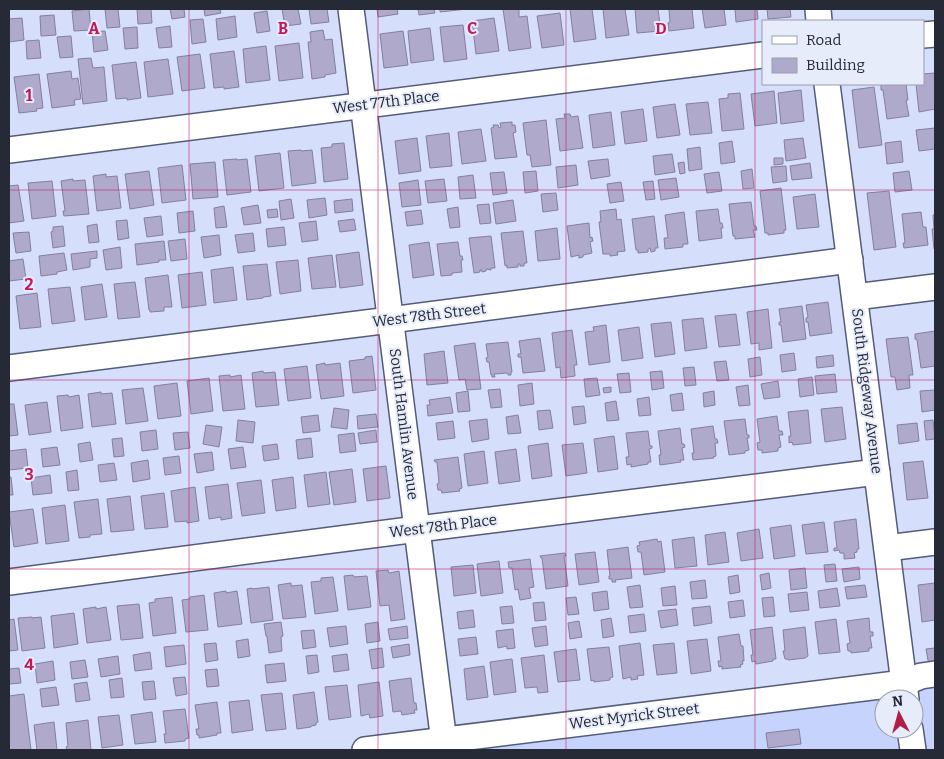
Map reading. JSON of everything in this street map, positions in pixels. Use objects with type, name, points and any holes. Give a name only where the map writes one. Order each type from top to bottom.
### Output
[{"type":"street","name":"South Hamlin Avenue","points":[[351,9],[444,745]]},
{"type":"street","name":"West 77th Place","points":[[9,150],[762,55]]},
{"type":"street","name":"South Ridgeway Avenue","points":[[827,85],[905,689]]},
{"type":"street","name":"West 78th Street","points":[[9,368],[850,260]]},
{"type":"street","points":[[855,297],[935,287]]},
{"type":"street","name":"West 78th Place","points":[[9,582],[877,472]]},
{"type":"street","points":[[887,548],[935,542]]},
{"type":"street","name":"West Myrick Street","points":[[907,689],[921,676],[935,674]]},
{"type":"street","name":"West Myrick Street","points":[[365,750],[444,745],[874,695]]},
{"type":"shaded area","points":[[935,674],[935,750],[923,750],[921,739],[924,739],[924,689],[914,689],[913,679]]},
{"type":"shaded area","points":[[874,697],[874,739],[896,739],[898,750],[459,750]]},
{"type":"building","points":[[89,9],[91,30],[74,31],[72,11]]},
{"type":"building","points":[[105,9],[118,9],[120,27],[107,28]]},
{"type":"building","points":[[137,9],[151,9],[152,23],[138,24]]},
{"type":"building","points":[[170,9],[184,9],[185,17],[172,19]]},
{"type":"building","points":[[204,9],[220,9],[221,13],[205,16]]},
{"type":"building","points":[[282,9],[298,9],[301,24],[285,26]]},
{"type":"building","points":[[309,9],[327,9],[329,22],[311,24]]},
{"type":"building","points":[[377,9],[397,9],[398,14],[378,17]]},
{"type":"building","points":[[418,9],[434,9],[435,13],[419,15]]},
{"type":"building","points":[[440,9],[467,9],[440,12]]},
{"type":"building","points":[[503,9],[519,9],[519,17],[527,16],[531,48],[509,51]]},
{"type":"building","points":[[570,9],[592,9],[596,39],[574,42]]},
{"type":"building","points":[[603,9],[625,9],[629,35],[606,38]]},
{"type":"building","points":[[635,9],[658,9],[661,31],[637,33]]},
{"type":"building","points":[[669,9],[692,9],[694,28],[669,31]]},
{"type":"building","points":[[702,9],[724,9],[726,25],[705,28]]},
{"type":"building","points":[[735,9],[757,9],[758,19],[736,22]]},
{"type":"building","points":[[767,9],[790,9],[791,17],[768,19]]},
{"type":"building","points":[[267,11],[270,31],[257,33],[254,13]]},
{"type":"building","points":[[560,13],[564,45],[542,48],[537,16]]},
{"type":"building","points":[[54,15],[56,35],[41,36],[40,16]]},
{"type":"building","points":[[235,16],[237,37],[218,40],[216,19]]},
{"type":"building","points":[[22,18],[24,40],[9,42],[9,19]]},
{"type":"building","points":[[494,18],[499,51],[476,54],[472,21]]},
{"type":"building","points":[[203,19],[206,42],[192,44],[190,20]]},
{"type":"building","points":[[463,25],[467,59],[444,62],[440,27]]},
{"type":"building","points":[[170,26],[172,47],[159,48],[156,28]]},
{"type":"building","points":[[137,27],[138,48],[125,49],[123,28]]},
{"type":"building","points":[[430,28],[434,60],[411,63],[408,31]]},
{"type":"building","points":[[323,30],[325,40],[332,39],[336,73],[312,79],[308,42],[311,42],[310,32]]},
{"type":"building","points":[[105,31],[108,50],[94,52],[92,32]]},
{"type":"building","points":[[403,31],[408,65],[384,68],[380,34]]},
{"type":"building","points":[[71,36],[73,57],[60,58],[57,37]]},
{"type":"building","points":[[39,40],[41,58],[27,59],[26,41]]},
{"type":"building","points":[[299,43],[303,78],[279,81],[275,46]]},
{"type":"building","points":[[266,46],[270,80],[246,83],[243,49]]},
{"type":"building","points":[[234,51],[239,87],[214,88],[210,54]]},
{"type":"building","points":[[200,54],[205,88],[182,91],[177,57]]},
{"type":"building","points":[[91,58],[93,68],[104,67],[107,101],[83,104],[78,59]]},
{"type":"building","points":[[168,59],[173,94],[148,97],[144,62]]},
{"type":"building","points":[[136,62],[141,98],[116,99],[112,65]]},
{"type":"building","points":[[71,71],[72,79],[78,78],[81,99],[74,100],[75,105],[52,108],[47,74]]},
{"type":"building","points":[[935,73],[935,109],[919,112],[916,85],[924,85],[924,74]]},
{"type":"building","points":[[39,74],[43,108],[36,109],[37,111],[19,113],[14,77]]},
{"type":"building","points":[[881,85],[906,85],[908,100],[906,100],[909,116],[887,119],[883,90],[881,90]]},
{"type":"building","points":[[874,87],[882,145],[859,148],[852,90]]},
{"type":"building","points":[[801,90],[804,121],[781,124],[778,93]]},
{"type":"building","points":[[774,91],[777,123],[755,126],[751,94]]},
{"type":"building","points":[[740,93],[744,129],[722,131],[719,99],[728,98],[728,94]]},
{"type":"building","points":[[708,102],[712,133],[690,135],[686,104]]},
{"type":"building","points":[[675,104],[680,135],[657,138],[653,107]]},
{"type":"building","points":[[643,109],[647,141],[625,144],[621,112]]},
{"type":"building","points":[[611,112],[615,145],[593,148],[589,115]]},
{"type":"building","points":[[564,114],[570,114],[571,117],[578,116],[583,148],[560,151],[556,119],[565,118]]},
{"type":"building","points":[[546,120],[551,165],[532,167],[530,155],[527,155],[523,123]]},
{"type":"building","points":[[512,122],[512,125],[515,125],[516,132],[513,133],[517,157],[495,159],[491,128],[494,127],[493,125],[501,127],[500,123]]},
{"type":"building","points":[[935,128],[935,149],[919,151],[916,130]]},
{"type":"building","points":[[481,129],[486,161],[462,164],[458,132]]},
{"type":"building","points":[[449,133],[452,166],[430,168],[426,136]]},
{"type":"building","points":[[417,138],[421,171],[399,174],[395,141]]},
{"type":"building","points":[[803,138],[806,158],[786,161],[784,140]]},
{"type":"building","points":[[732,141],[735,162],[721,164],[719,143]]},
{"type":"building","points":[[901,141],[903,162],[887,164],[885,143]]},
{"type":"building","points":[[344,143],[348,179],[324,182],[321,148],[332,147],[332,144]]},
{"type":"building","points":[[700,147],[702,169],[689,171],[687,149]]},
{"type":"building","points":[[312,150],[316,183],[292,186],[288,151]]},
{"type":"building","points":[[280,153],[284,188],[259,191],[255,156]]},
{"type":"building","points":[[672,154],[675,172],[655,175],[653,156]]},
{"type":"building","points":[[774,158],[783,158],[783,164],[774,165]]},
{"type":"building","points":[[247,159],[251,192],[227,195],[223,160]]},
{"type":"building","points":[[608,159],[610,176],[591,179],[588,161]]},
{"type":"building","points":[[215,162],[218,197],[193,199],[190,164]]},
{"type":"building","points":[[684,162],[685,173],[680,174],[678,163]]},
{"type":"building","points":[[810,163],[812,178],[792,180],[790,166]]},
{"type":"building","points":[[182,165],[186,200],[162,203],[158,168]]},
{"type":"building","points":[[576,165],[578,185],[558,188],[556,167]]},
{"type":"building","points":[[786,166],[787,181],[773,183],[771,167]]},
{"type":"building","points":[[752,169],[754,188],[743,189],[741,171]]},
{"type":"building","points":[[149,171],[154,205],[130,209],[125,174]]},
{"type":"building","points":[[536,171],[538,191],[525,193],[523,172]]},
{"type":"building","points":[[909,171],[912,190],[895,192],[893,173]]},
{"type":"building","points":[[504,172],[507,193],[493,195],[490,173]]},
{"type":"building","points":[[719,172],[722,191],[707,193],[704,174]]},
{"type":"building","points":[[106,174],[106,177],[117,176],[121,208],[97,211],[93,176]]},
{"type":"building","points":[[473,175],[476,198],[460,199],[458,177]]},
{"type":"building","points":[[676,178],[679,197],[661,200],[658,180]]},
{"type":"building","points":[[73,179],[73,181],[85,180],[89,214],[64,216],[61,181]]},
{"type":"building","points":[[444,179],[447,201],[428,203],[425,181]]},
{"type":"building","points":[[418,180],[421,205],[402,207],[399,183]]},
{"type":"building","points":[[52,181],[56,216],[32,219],[28,183]]},
{"type":"building","points":[[653,181],[655,199],[646,200],[643,182]]},
{"type":"building","points":[[621,182],[624,201],[610,203],[607,184]]},
{"type":"building","points":[[18,185],[24,221],[9,223],[9,186]]},
{"type":"building","points":[[781,188],[786,230],[784,230],[784,233],[768,235],[768,233],[765,233],[760,191]]},
{"type":"building","points":[[889,191],[896,247],[874,250],[867,193]]},
{"type":"building","points":[[556,193],[558,210],[543,212],[541,194]]},
{"type":"building","points":[[815,194],[819,227],[797,229],[793,197]]},
{"type":"building","points":[[325,198],[327,215],[309,218],[307,200]]},
{"type":"building","points":[[291,199],[294,218],[281,220],[279,201]]},
{"type":"building","points":[[352,199],[353,211],[335,213],[334,201]]},
{"type":"building","points":[[513,200],[516,221],[496,224],[493,203]]},
{"type":"building","points":[[751,202],[754,226],[756,226],[757,230],[753,230],[755,237],[735,239],[729,204]]},
{"type":"building","points":[[489,204],[491,223],[480,224],[477,205]]},
{"type":"building","points":[[258,205],[261,223],[244,225],[241,208]]},
{"type":"building","points":[[224,206],[227,227],[216,228],[214,208]]},
{"type":"building","points":[[458,207],[460,227],[450,228],[447,209]]},
{"type":"building","points":[[277,209],[278,217],[268,218],[267,210]]},
{"type":"building","points":[[616,209],[617,220],[621,219],[625,251],[617,252],[618,255],[610,256],[610,254],[603,254],[599,222],[601,222],[600,211]]},
{"type":"building","points":[[718,209],[720,223],[722,223],[723,228],[721,228],[722,238],[699,241],[696,211]]},
{"type":"building","points":[[421,210],[423,224],[407,226],[405,212]]},
{"type":"building","points":[[193,211],[195,231],[179,233],[177,213]]},
{"type":"building","points":[[684,212],[688,244],[683,244],[683,247],[665,249],[664,238],[668,238],[665,215]]},
{"type":"building","points":[[921,212],[923,227],[926,227],[928,245],[904,248],[902,214]]},
{"type":"building","points":[[933,215],[935,215],[935,249],[932,229],[934,229]]},
{"type":"building","points":[[161,216],[163,235],[147,237],[144,218]]},
{"type":"building","points":[[654,216],[658,248],[651,252],[650,248],[648,252],[638,253],[632,219]]},
{"type":"building","points":[[354,219],[356,230],[340,232],[338,221]]},
{"type":"building","points":[[127,220],[129,238],[118,240],[116,221]]},
{"type":"building","points":[[316,221],[318,240],[302,242],[299,223]]},
{"type":"building","points":[[589,223],[590,238],[592,237],[593,241],[590,242],[592,253],[579,258],[579,255],[571,257],[567,226]]},
{"type":"building","points":[[97,224],[99,242],[89,243],[87,226]]},
{"type":"building","points":[[63,226],[65,246],[53,248],[51,232],[53,227]]},
{"type":"building","points":[[284,227],[286,245],[268,247],[266,229]]},
{"type":"building","points":[[557,228],[560,259],[538,261],[535,231]]},
{"type":"building","points":[[523,231],[527,263],[524,263],[524,266],[518,264],[518,267],[507,268],[507,265],[505,266],[501,233]]},
{"type":"building","points":[[29,232],[31,251],[16,253],[13,233]]},
{"type":"building","points":[[253,233],[255,251],[238,253],[235,235]]},
{"type":"building","points":[[219,235],[221,255],[204,258],[201,237]]},
{"type":"building","points":[[491,236],[495,268],[491,268],[491,270],[486,269],[486,271],[482,272],[480,270],[480,272],[474,273],[469,238]]},
{"type":"building","points":[[185,239],[187,259],[171,261],[168,241]]},
{"type":"building","points":[[164,241],[166,260],[137,265],[135,244]]},
{"type":"building","points":[[429,242],[434,275],[413,278],[409,245]]},
{"type":"building","points":[[458,242],[460,256],[462,256],[463,260],[461,260],[462,272],[441,276],[437,244]]},
{"type":"building","points":[[120,247],[122,268],[106,270],[103,250]]},
{"type":"building","points":[[97,251],[97,258],[90,259],[90,267],[73,270],[71,254]]},
{"type":"building","points":[[359,252],[363,285],[340,288],[336,255]]},
{"type":"building","points":[[64,253],[67,270],[57,272],[57,274],[41,276],[39,256]]},
{"type":"building","points":[[332,255],[336,287],[312,289],[308,258]]},
{"type":"building","points":[[23,259],[26,279],[9,281],[9,261]]},
{"type":"building","points":[[298,260],[301,291],[280,294],[276,262]]},
{"type":"building","points":[[267,264],[271,296],[247,300],[243,266]]},
{"type":"building","points":[[233,267],[237,300],[214,303],[211,270]]},
{"type":"building","points":[[202,272],[206,305],[182,308],[178,275]]},
{"type":"building","points":[[168,275],[172,307],[164,307],[164,311],[150,312],[145,278]]},
{"type":"building","points":[[135,282],[140,317],[118,319],[114,284]]},
{"type":"building","points":[[102,284],[107,317],[85,320],[81,287]]},
{"type":"building","points":[[70,287],[75,321],[52,324],[48,289]]},
{"type":"building","points":[[37,293],[41,327],[20,329],[16,296]]},
{"type":"building","points":[[828,302],[832,333],[810,336],[808,322],[806,322],[808,317],[806,305]]},
{"type":"building","points":[[802,306],[806,339],[783,342],[781,325],[779,325],[779,322],[781,322],[779,309]]},
{"type":"building","points":[[768,309],[772,348],[759,350],[759,343],[751,344],[747,312]]},
{"type":"building","points":[[736,314],[740,345],[719,347],[715,316]]},
{"type":"building","points":[[703,318],[707,348],[685,351],[682,320]]},
{"type":"building","points":[[671,322],[675,354],[655,357],[651,324]]},
{"type":"building","points":[[606,325],[610,362],[589,365],[585,332],[594,331],[593,327]]},
{"type":"building","points":[[639,327],[643,358],[622,361],[618,330]]},
{"type":"building","points":[[572,330],[577,365],[574,365],[575,376],[561,378],[560,367],[556,368],[552,333]]},
{"type":"building","points":[[935,331],[935,366],[921,368],[915,334]]},
{"type":"building","points":[[908,337],[913,375],[909,375],[910,388],[897,390],[895,377],[891,377],[886,339]]},
{"type":"building","points":[[540,338],[545,371],[523,373],[521,357],[518,357],[518,354],[521,354],[519,341]]},
{"type":"building","points":[[508,342],[511,375],[508,375],[508,373],[494,374],[495,377],[492,377],[489,362],[487,362],[486,358],[488,357],[486,344]]},
{"type":"building","points":[[475,343],[481,389],[467,390],[465,379],[459,380],[454,346]]},
{"type":"building","points":[[444,351],[448,383],[427,385],[424,354]]},
{"type":"building","points":[[794,353],[796,370],[782,372],[780,355]]},
{"type":"building","points":[[833,355],[834,366],[817,368],[816,357]]},
{"type":"building","points":[[372,356],[376,390],[353,393],[349,361]]},
{"type":"building","points":[[760,357],[762,375],[750,377],[748,359]]},
{"type":"building","points":[[726,361],[729,380],[717,381],[714,362]]},
{"type":"building","points":[[325,363],[325,365],[340,363],[344,396],[321,399],[316,365]]},
{"type":"building","points":[[307,366],[311,398],[288,401],[284,369]]},
{"type":"building","points":[[694,367],[696,385],[685,386],[683,368]]},
{"type":"building","points":[[263,371],[264,373],[275,372],[279,405],[256,407],[252,373]]},
{"type":"building","points":[[662,371],[664,388],[652,390],[650,372]]},
{"type":"building","points":[[629,373],[631,392],[620,393],[617,374]]},
{"type":"building","points":[[835,374],[837,392],[817,394],[815,376]]},
{"type":"building","points":[[230,375],[230,377],[241,375],[245,409],[223,411],[219,376]]},
{"type":"building","points":[[812,377],[814,395],[800,397],[798,379]]},
{"type":"building","points":[[209,378],[213,411],[191,414],[187,381]]},
{"type":"building","points":[[597,378],[600,395],[586,397],[584,379]]},
{"type":"building","points":[[778,381],[780,397],[764,399],[761,384]]},
{"type":"building","points":[[177,383],[181,416],[158,419],[154,386]]},
{"type":"building","points":[[532,383],[534,404],[520,406],[518,385]]},
{"type":"building","points":[[748,385],[750,405],[739,406],[736,387]]},
{"type":"building","points":[[611,387],[611,392],[604,393],[603,388]]},
{"type":"building","points":[[143,388],[148,421],[126,424],[122,390]]},
{"type":"building","points":[[500,389],[502,407],[491,408],[488,390]]},
{"type":"building","points":[[935,390],[935,410],[922,412],[920,391]]},
{"type":"building","points":[[468,391],[470,411],[458,412],[456,393]]},
{"type":"building","points":[[714,391],[715,405],[704,407],[703,393]]},
{"type":"building","points":[[101,392],[101,394],[112,393],[116,424],[92,427],[88,394]]},
{"type":"building","points":[[682,393],[684,410],[672,411],[670,395]]},
{"type":"building","points":[[68,395],[69,397],[79,395],[83,428],[61,431],[57,396]]},
{"type":"building","points":[[450,397],[453,413],[428,416],[427,405],[430,405],[429,400]]},
{"type":"building","points":[[649,397],[651,415],[639,416],[637,399]]},
{"type":"building","points":[[616,401],[619,420],[607,421],[605,403]]},
{"type":"building","points":[[47,402],[51,432],[29,435],[25,405]]},
{"type":"building","points":[[9,404],[14,404],[18,435],[9,436]]},
{"type":"building","points":[[584,406],[586,423],[574,425],[572,407]]},
{"type":"building","points":[[842,407],[846,439],[825,442],[821,409]]},
{"type":"building","points":[[334,408],[349,410],[347,429],[331,427]]},
{"type":"building","points":[[550,410],[553,428],[539,430],[537,411]]},
{"type":"building","points":[[808,410],[811,443],[793,445],[792,442],[789,443],[789,436],[791,436],[788,412]]},
{"type":"building","points":[[376,414],[378,427],[358,429],[357,416]]},
{"type":"building","points":[[318,415],[320,431],[303,433],[301,417]]},
{"type":"building","points":[[518,415],[521,433],[508,434],[506,417]]},
{"type":"building","points":[[777,416],[779,431],[782,431],[783,435],[779,435],[781,447],[778,448],[778,451],[762,453],[762,450],[758,450],[757,443],[760,442],[757,419]]},
{"type":"building","points":[[487,419],[489,439],[472,442],[469,421]]},
{"type":"building","points":[[745,419],[747,435],[749,435],[749,438],[747,438],[749,450],[745,451],[745,453],[729,455],[724,421]]},
{"type":"building","points":[[238,420],[255,422],[253,443],[236,441]]},
{"type":"building","points":[[933,420],[935,439],[926,440],[924,421]]},
{"type":"building","points":[[453,421],[455,438],[438,440],[436,423]]},
{"type":"building","points":[[917,423],[919,441],[899,444],[897,425]]},
{"type":"building","points":[[206,425],[222,427],[219,447],[203,444]]},
{"type":"building","points":[[713,426],[715,439],[717,439],[718,443],[715,443],[716,456],[714,458],[693,460],[691,429]]},
{"type":"building","points":[[680,428],[682,444],[685,447],[682,448],[684,460],[660,465],[659,455],[661,455],[658,431]]},
{"type":"building","points":[[156,430],[158,449],[142,451],[140,432]]},
{"type":"building","points":[[376,430],[377,442],[360,444],[358,433]]},
{"type":"building","points":[[648,431],[650,446],[652,446],[649,449],[651,462],[631,467],[631,464],[627,465],[626,457],[629,457],[626,433]]},
{"type":"building","points":[[188,432],[190,448],[175,450],[173,433]]},
{"type":"building","points":[[354,433],[356,451],[340,453],[338,435]]},
{"type":"building","points":[[614,436],[618,469],[598,472],[594,439]]},
{"type":"building","points":[[122,438],[124,456],[114,457],[112,439]]},
{"type":"building","points":[[311,438],[313,457],[298,459],[296,440]]},
{"type":"building","points":[[90,442],[93,460],[80,462],[78,444]]},
{"type":"building","points":[[548,443],[552,476],[532,479],[528,446]]},
{"type":"building","points":[[583,443],[587,473],[566,476],[562,445]]},
{"type":"building","points":[[277,444],[279,459],[264,461],[262,446]]},
{"type":"building","points":[[57,447],[60,465],[43,467],[41,449]]},
{"type":"building","points":[[243,447],[246,467],[231,469],[228,449]]},
{"type":"building","points":[[26,449],[28,468],[9,470],[9,451]]},
{"type":"building","points":[[516,449],[520,481],[499,484],[495,452]]},
{"type":"building","points":[[484,451],[488,483],[468,486],[464,454]]},
{"type":"building","points":[[212,452],[214,470],[197,473],[194,454]]},
{"type":"building","points":[[179,456],[181,473],[165,475],[163,458]]},
{"type":"building","points":[[458,457],[462,488],[459,489],[460,491],[442,493],[441,490],[438,490],[437,462],[434,460]]},
{"type":"building","points":[[148,460],[150,479],[133,482],[131,463]]},
{"type":"building","points":[[923,461],[928,498],[907,500],[903,463]]},
{"type":"building","points":[[114,463],[117,480],[100,482],[98,465]]},
{"type":"building","points":[[386,466],[390,498],[367,501],[363,469]]},
{"type":"building","points":[[352,469],[356,502],[334,505],[329,472]]},
{"type":"building","points":[[77,470],[79,490],[68,491],[66,472]]},
{"type":"building","points":[[326,472],[330,504],[308,507],[304,475]]},
{"type":"building","points":[[50,475],[52,493],[33,495],[31,478]]},
{"type":"building","points":[[9,477],[11,477],[13,495],[9,495]]},
{"type":"building","points":[[293,477],[296,508],[276,511],[272,480]]},
{"type":"building","points":[[261,480],[265,513],[242,516],[237,483]]},
{"type":"building","points":[[228,484],[232,518],[221,520],[221,517],[209,519],[205,487]]},
{"type":"building","points":[[195,487],[199,521],[175,522],[171,491]]},
{"type":"building","points":[[164,493],[168,527],[145,529],[141,496]]},
{"type":"building","points":[[130,496],[134,530],[111,532],[107,499]]},
{"type":"building","points":[[98,499],[102,534],[79,538],[74,502]]},
{"type":"building","points":[[65,505],[69,541],[46,544],[42,508]]},
{"type":"building","points":[[33,509],[38,543],[14,547],[9,512]]},
{"type":"building","points":[[856,519],[859,549],[854,553],[855,558],[844,559],[844,553],[840,553],[839,550],[834,551],[834,548],[837,548],[834,522]]},
{"type":"building","points":[[824,522],[828,552],[806,554],[802,525]]},
{"type":"building","points":[[791,525],[795,556],[774,559],[770,528]]},
{"type":"building","points":[[759,529],[763,558],[741,561],[737,533]]},
{"type":"building","points":[[725,532],[729,562],[708,565],[705,535]]},
{"type":"building","points":[[694,537],[697,566],[675,568],[672,540]]},
{"type":"building","points":[[657,539],[658,542],[661,541],[665,572],[644,575],[641,552],[638,552],[637,546],[640,545],[639,542]]},
{"type":"building","points":[[628,547],[632,578],[612,582],[612,579],[609,579],[607,550]]},
{"type":"building","points":[[595,552],[599,582],[579,585],[575,554]]},
{"type":"building","points":[[565,553],[568,586],[546,589],[542,558],[540,556]]},
{"type":"building","points":[[530,559],[534,587],[529,588],[531,598],[520,600],[518,589],[515,590],[512,568],[509,568],[508,562]]},
{"type":"building","points":[[499,561],[503,593],[481,596],[477,564]]},
{"type":"building","points":[[835,564],[837,581],[826,582],[824,565]]},
{"type":"building","points":[[473,565],[476,593],[454,596],[451,567]]},
{"type":"building","points":[[859,567],[860,579],[844,582],[842,569]]},
{"type":"building","points":[[805,568],[807,588],[791,590],[789,570]]},
{"type":"building","points":[[388,570],[389,573],[399,571],[405,619],[391,621],[389,605],[380,606],[376,571]]},
{"type":"building","points":[[769,573],[771,588],[762,590],[760,575]]},
{"type":"building","points":[[353,575],[354,577],[367,576],[371,607],[348,610],[344,576]]},
{"type":"building","points":[[738,575],[740,592],[730,594],[728,577]]},
{"type":"building","points":[[333,577],[338,611],[315,614],[311,582],[321,581],[321,578]]},
{"type":"building","points":[[705,580],[707,598],[692,599],[690,582]]},
{"type":"building","points":[[291,583],[291,586],[302,585],[306,617],[283,619],[278,585]]},
{"type":"building","points":[[935,583],[935,620],[922,622],[918,585]]},
{"type":"building","points":[[640,585],[643,607],[630,608],[627,587]]},
{"type":"building","points":[[865,585],[867,597],[847,599],[845,587]]},
{"type":"building","points":[[675,586],[677,605],[663,606],[661,588]]},
{"type":"building","points":[[269,587],[273,620],[251,623],[247,589]]},
{"type":"building","points":[[837,588],[840,606],[820,608],[818,591]]},
{"type":"building","points":[[226,591],[226,593],[237,591],[242,624],[218,627],[214,593]]},
{"type":"building","points":[[607,591],[609,609],[594,611],[592,593]]},
{"type":"building","points":[[807,592],[809,610],[790,612],[788,594]]},
{"type":"building","points":[[204,595],[208,630],[186,632],[182,600]]},
{"type":"building","points":[[172,597],[176,633],[153,636],[149,603],[155,602],[155,599]]},
{"type":"building","points":[[576,597],[579,614],[568,615],[566,598]]},
{"type":"building","points":[[773,597],[775,616],[764,617],[762,598]]},
{"type":"building","points":[[743,600],[745,616],[730,618],[728,602]]},
{"type":"building","points":[[544,602],[546,620],[535,621],[533,603]]},
{"type":"building","points":[[139,604],[143,638],[121,640],[117,606]]},
{"type":"building","points":[[512,606],[514,623],[502,624],[500,607]]},
{"type":"building","points":[[710,606],[712,623],[694,626],[692,608]]},
{"type":"building","points":[[96,607],[96,609],[106,607],[111,640],[87,643],[83,609]]},
{"type":"building","points":[[676,609],[678,625],[661,628],[658,611]]},
{"type":"building","points":[[473,610],[475,627],[459,629],[457,612]]},
{"type":"building","points":[[74,613],[78,644],[54,648],[51,616]]},
{"type":"building","points":[[644,614],[646,631],[630,633],[628,616]]},
{"type":"building","points":[[41,617],[45,648],[22,651],[18,618]]},
{"type":"building","points":[[611,618],[614,636],[603,638],[601,620]]},
{"type":"building","points":[[869,618],[870,632],[873,632],[873,636],[870,636],[872,648],[869,648],[869,651],[851,653],[851,651],[848,651],[847,644],[850,643],[847,621]]},
{"type":"building","points":[[14,619],[18,650],[9,651],[9,620]]},
{"type":"building","points":[[836,619],[840,652],[819,654],[815,622]]},
{"type":"building","points":[[579,621],[582,637],[570,639],[568,623]]},
{"type":"building","points":[[281,622],[283,636],[281,637],[282,651],[269,653],[264,624]]},
{"type":"building","points":[[378,622],[380,641],[367,643],[365,624]]},
{"type":"building","points":[[346,626],[348,644],[330,647],[327,628]]},
{"type":"building","points":[[407,626],[408,638],[390,640],[388,629]]},
{"type":"building","points":[[546,626],[548,645],[535,647],[532,628]]},
{"type":"building","points":[[772,627],[776,659],[756,664],[755,661],[752,662],[750,630]]},
{"type":"building","points":[[805,627],[808,656],[805,658],[785,659],[783,630]]},
{"type":"building","points":[[513,629],[515,648],[507,649],[507,646],[498,648],[496,631]]},
{"type":"building","points":[[314,630],[316,647],[303,649],[301,631]]},
{"type":"building","points":[[739,634],[741,646],[743,646],[743,664],[740,665],[741,667],[722,669],[722,666],[719,667],[718,661],[721,661],[718,637]]},
{"type":"building","points":[[476,637],[478,654],[460,656],[458,639]]},
{"type":"building","points":[[248,639],[250,656],[238,658],[236,641]]},
{"type":"building","points":[[707,639],[711,671],[691,674],[687,641]]},
{"type":"building","points":[[216,643],[218,660],[206,662],[204,644]]},
{"type":"building","points":[[640,643],[644,675],[637,676],[638,679],[631,680],[631,677],[623,679],[619,646]]},
{"type":"building","points":[[674,643],[677,673],[657,675],[653,645]]},
{"type":"building","points":[[409,644],[410,655],[393,658],[391,647]]},
{"type":"building","points":[[184,645],[186,664],[166,667],[164,647]]},
{"type":"building","points":[[609,647],[613,677],[610,680],[591,681],[587,649]]},
{"type":"building","points":[[382,648],[384,667],[372,669],[369,650]]},
{"type":"building","points":[[935,648],[935,665],[929,666],[926,649]]},
{"type":"building","points":[[576,649],[580,680],[558,682],[554,652]]},
{"type":"building","points":[[150,652],[152,669],[135,671],[133,655]]},
{"type":"building","points":[[347,654],[349,670],[334,672],[332,656]]},
{"type":"building","points":[[317,655],[319,672],[308,674],[306,656]]},
{"type":"building","points":[[544,655],[548,692],[538,693],[537,687],[525,688],[521,658]]},
{"type":"building","points":[[118,656],[120,674],[101,677],[98,659]]},
{"type":"building","points":[[512,659],[516,692],[494,695],[490,662]]},
{"type":"building","points":[[85,660],[88,677],[72,679],[70,662]]},
{"type":"building","points":[[53,661],[55,680],[37,683],[35,664]]},
{"type":"building","points":[[284,663],[286,681],[267,683],[265,665]]},
{"type":"building","points":[[484,666],[488,697],[467,700],[464,669]]},
{"type":"building","points":[[19,668],[21,683],[9,684],[9,669]]},
{"type":"building","points":[[217,669],[219,686],[207,687],[205,670]]},
{"type":"building","points":[[185,677],[187,694],[176,696],[173,678]]},
{"type":"building","points":[[122,678],[124,697],[111,698],[109,680]]},
{"type":"building","points":[[411,678],[414,703],[416,703],[417,710],[414,710],[415,713],[402,715],[401,711],[393,712],[389,681]]},
{"type":"building","points":[[154,681],[156,699],[144,700],[142,682]]},
{"type":"building","points":[[87,682],[90,700],[76,702],[74,684]]},
{"type":"building","points":[[379,682],[383,716],[370,718],[369,714],[361,716],[358,685]]},
{"type":"building","points":[[347,685],[351,717],[329,720],[325,687]]},
{"type":"building","points":[[56,687],[59,705],[42,707],[40,689]]},
{"type":"building","points":[[314,692],[318,722],[311,727],[297,729],[293,695]]},
{"type":"building","points":[[282,693],[286,729],[266,731],[261,695]]},
{"type":"building","points":[[24,694],[31,750],[9,750],[9,696]]},
{"type":"building","points":[[249,700],[253,730],[232,733],[229,702]]},
{"type":"building","points":[[217,702],[221,733],[199,738],[196,729],[199,729],[195,705]]},
{"type":"building","points":[[185,709],[189,738],[185,739],[185,741],[165,743],[164,734],[166,734],[163,711]]},
{"type":"building","points":[[152,712],[156,742],[135,744],[131,715]]},
{"type":"building","points":[[119,715],[123,745],[102,748],[98,717]]},
{"type":"building","points":[[88,720],[91,750],[67,750],[66,723]]},
{"type":"building","points":[[54,722],[57,750],[37,750],[34,725]]},
{"type":"building","points":[[799,729],[801,744],[768,748],[766,733]]}]
